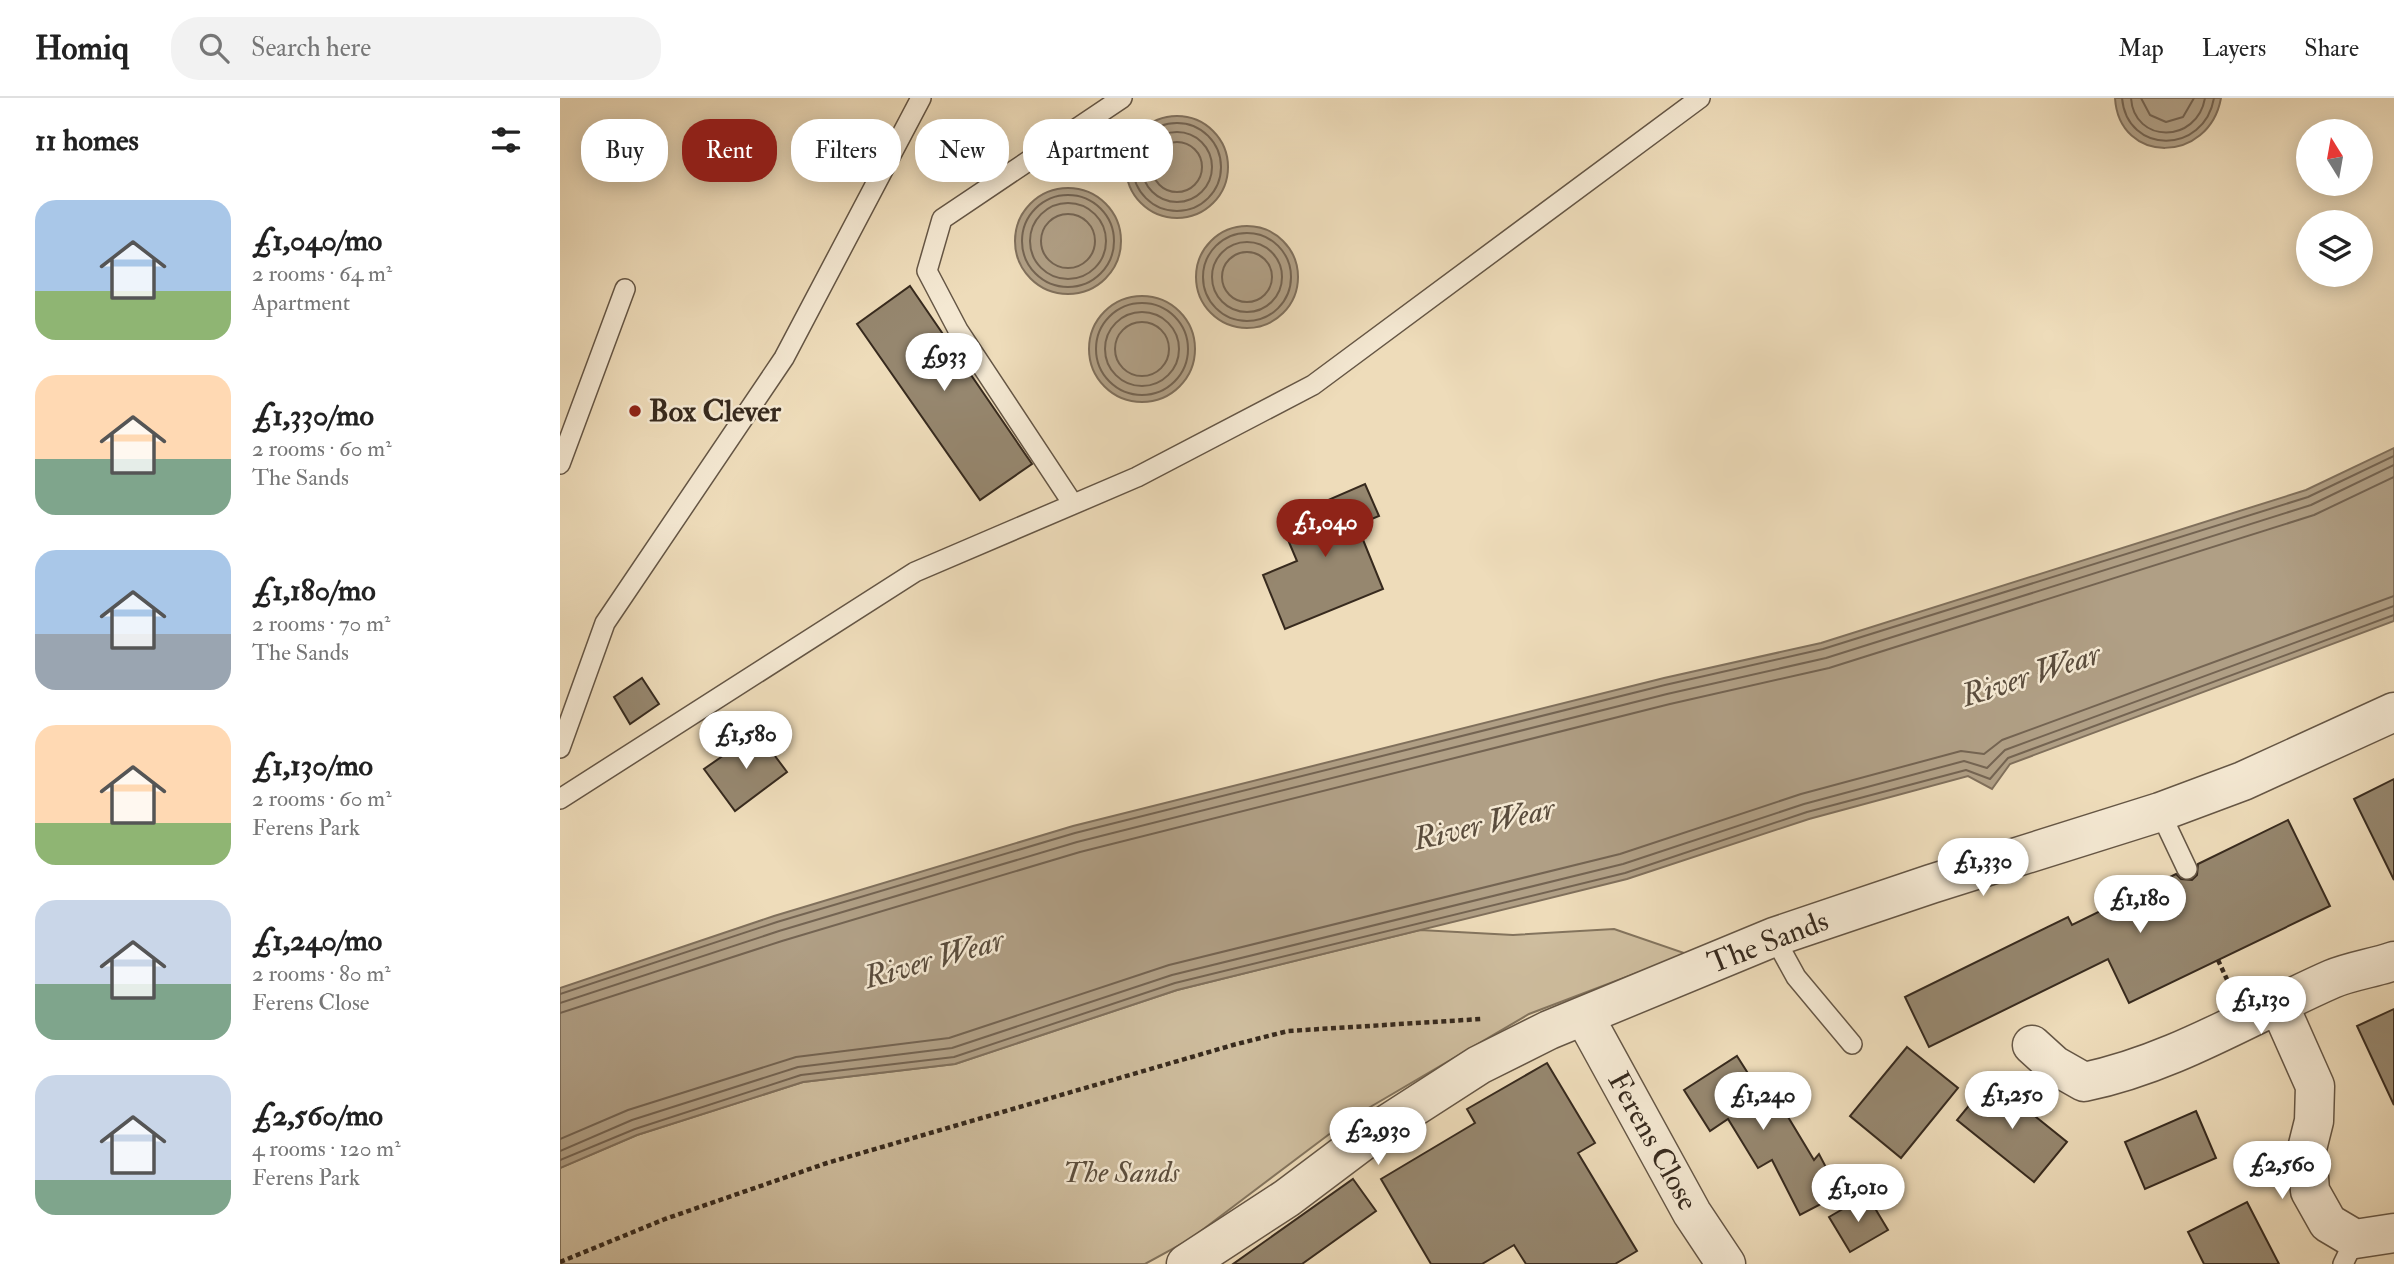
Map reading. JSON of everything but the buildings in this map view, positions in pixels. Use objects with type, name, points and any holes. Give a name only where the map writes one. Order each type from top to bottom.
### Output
[{"type":"street","name":"The Sands","points":[[1186,1264],[1287,1198],[1372,1134],[1479,1065],[1549,1030],[1774,937],[2160,812],[2243,781],[2394,712]]},
{"type":"street","points":[[2032,1045],[2054,1065],[2084,1083],[2123,1074],[2335,978],[2394,961]]},
{"type":"street","points":[[2279,1005],[2315,1086],[2314,1121],[2307,1149],[2310,1191],[2349,1252],[2394,1233]]},
{"type":"street","name":"Ferens Close","points":[[1584,1016],[1692,1213],[1723,1263]]},
{"type":"lane","points":[[560,748],[605,623],[784,358],[921,98]]},
{"type":"lane","points":[[1073,505],[958,330],[927,271],[942,219],[1122,98]]},
{"type":"lane","points":[[560,799],[915,572],[1138,477],[1313,385],[1700,98]]},
{"type":"lane","points":[[560,464],[625,289]]},
{"type":"lane","points":[[2160,812],[2188,869]]},
{"type":"lane","points":[[1774,937],[1796,977],[1852,1044]]},
{"type":"path","points":[[560,1262],[665,1219],[827,1163],[1233,1045],[1288,1031],[1491,1018]]},
{"type":"green space","points":[[1614,929],[1687,954],[1529,1014],[1348,1120],[1189,1240],[1145,1264],[560,1264],[560,1168],[637,1135],[803,1082],[955,1064],[1177,990],[1420,930],[1513,935]]},
{"type":"water","points":[[2115,98],[2221,98],[2213,120],[2200,135],[2183,145],[2165,148],[2147,145],[2132,136],[2120,120]]},
{"type":"water","points":[[1167,117],[1187,117],[1205,125],[1219,139],[1227,157],[1227,177],[1219,195],[1205,209],[1187,217],[1157,214],[1141,203],[1128,182],[1173,182],[1173,119],[1160,119]]},
{"type":"water","points":[[1068,188],[1088,192],[1106,203],[1117,221],[1121,241],[1117,261],[1106,279],[1088,290],[1068,294],[1048,290],[1030,279],[1019,261],[1015,241],[1019,221],[1030,203],[1048,192]]},
{"type":"water","points":[[1247,226],[1267,230],[1283,241],[1294,257],[1298,277],[1294,297],[1283,313],[1267,324],[1247,328],[1227,324],[1211,313],[1200,297],[1196,277],[1200,257],[1211,241],[1227,230]]},
{"type":"water","points":[[1142,296],[1162,300],[1180,311],[1191,329],[1195,349],[1191,369],[1180,387],[1162,398],[1142,402],[1122,398],[1104,387],[1093,369],[1089,349],[1093,329],[1104,311],[1122,300]]},
{"type":"water","name":"River Wear","points":[[2394,448],[2394,621],[2010,764],[1992,789],[1968,776],[1809,819],[1627,879],[1177,990],[955,1064],[803,1082],[637,1135],[560,1168],[560,988],[774,916],[1073,826],[1664,678],[1821,643],[2306,490]]},
{"type":"place","name":"Box Clever","points":[[635,411]]}]
